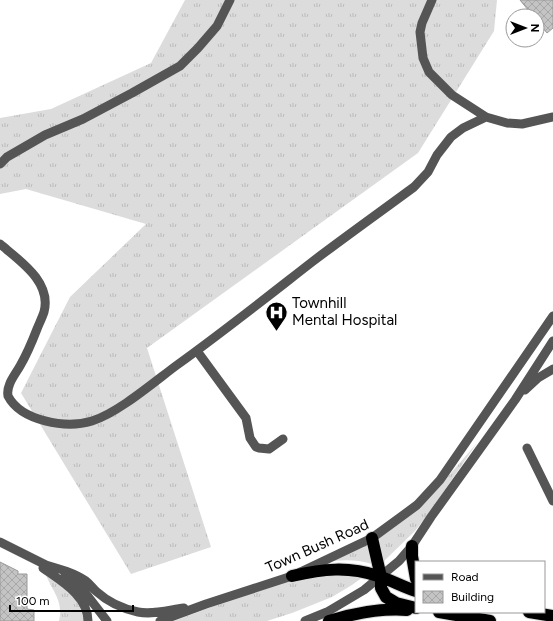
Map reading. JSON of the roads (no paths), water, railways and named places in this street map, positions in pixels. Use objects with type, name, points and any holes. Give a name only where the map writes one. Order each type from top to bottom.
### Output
[{"type":"highway","points":[[372,538],[381,577],[381,588],[386,597],[415,609]]},
{"type":"highway","points":[[412,546],[415,573]]},
{"type":"highway","points":[[292,576],[313,571],[336,569],[353,570],[381,577],[415,591]]},
{"type":"highway","points":[[329,621],[384,609],[415,609]]},
{"type":"highway","points":[[445,613],[490,621]]},
{"type":"highway","points":[[535,613],[553,616]]},
{"type":"street","points":[[0,164],[7,158],[45,135],[83,119],[180,66],[217,26],[230,0]]},
{"type":"street","points":[[432,0],[422,23],[420,44],[423,58],[429,72],[452,95],[486,117],[507,124],[522,124],[553,117]]},
{"type":"street","points":[[0,244],[33,273],[42,287],[44,296],[44,312],[26,356],[7,389],[8,396],[15,407],[36,418],[64,425],[91,422],[121,406],[197,351],[313,261],[414,187],[428,172],[437,155],[451,137],[463,128],[486,117]]},
{"type":"street","name":"Town Bush Road","points":[[160,621],[206,604],[292,576],[372,538],[417,505],[440,480],[552,318]]},
{"type":"street","points":[[305,621],[327,612],[350,599],[381,577],[412,546],[515,400],[553,341]]},
{"type":"street","points":[[197,351],[246,418],[250,438],[256,447],[269,449],[283,439]]},
{"type":"street","points":[[515,400],[538,378],[553,369]]},
{"type":"street","points":[[527,448],[553,501]]},
{"type":"street","points":[[0,542],[68,576],[83,590],[107,621]]},
{"type":"street","points":[[27,556],[56,577],[79,597],[88,612],[88,621]]},
{"type":"street","points":[[46,565],[68,572],[86,581],[98,593],[111,602],[124,608],[139,612],[155,613],[206,604]]},
{"type":"place","name":"Townhill Mental Hospital","points":[[276,332]]}]
